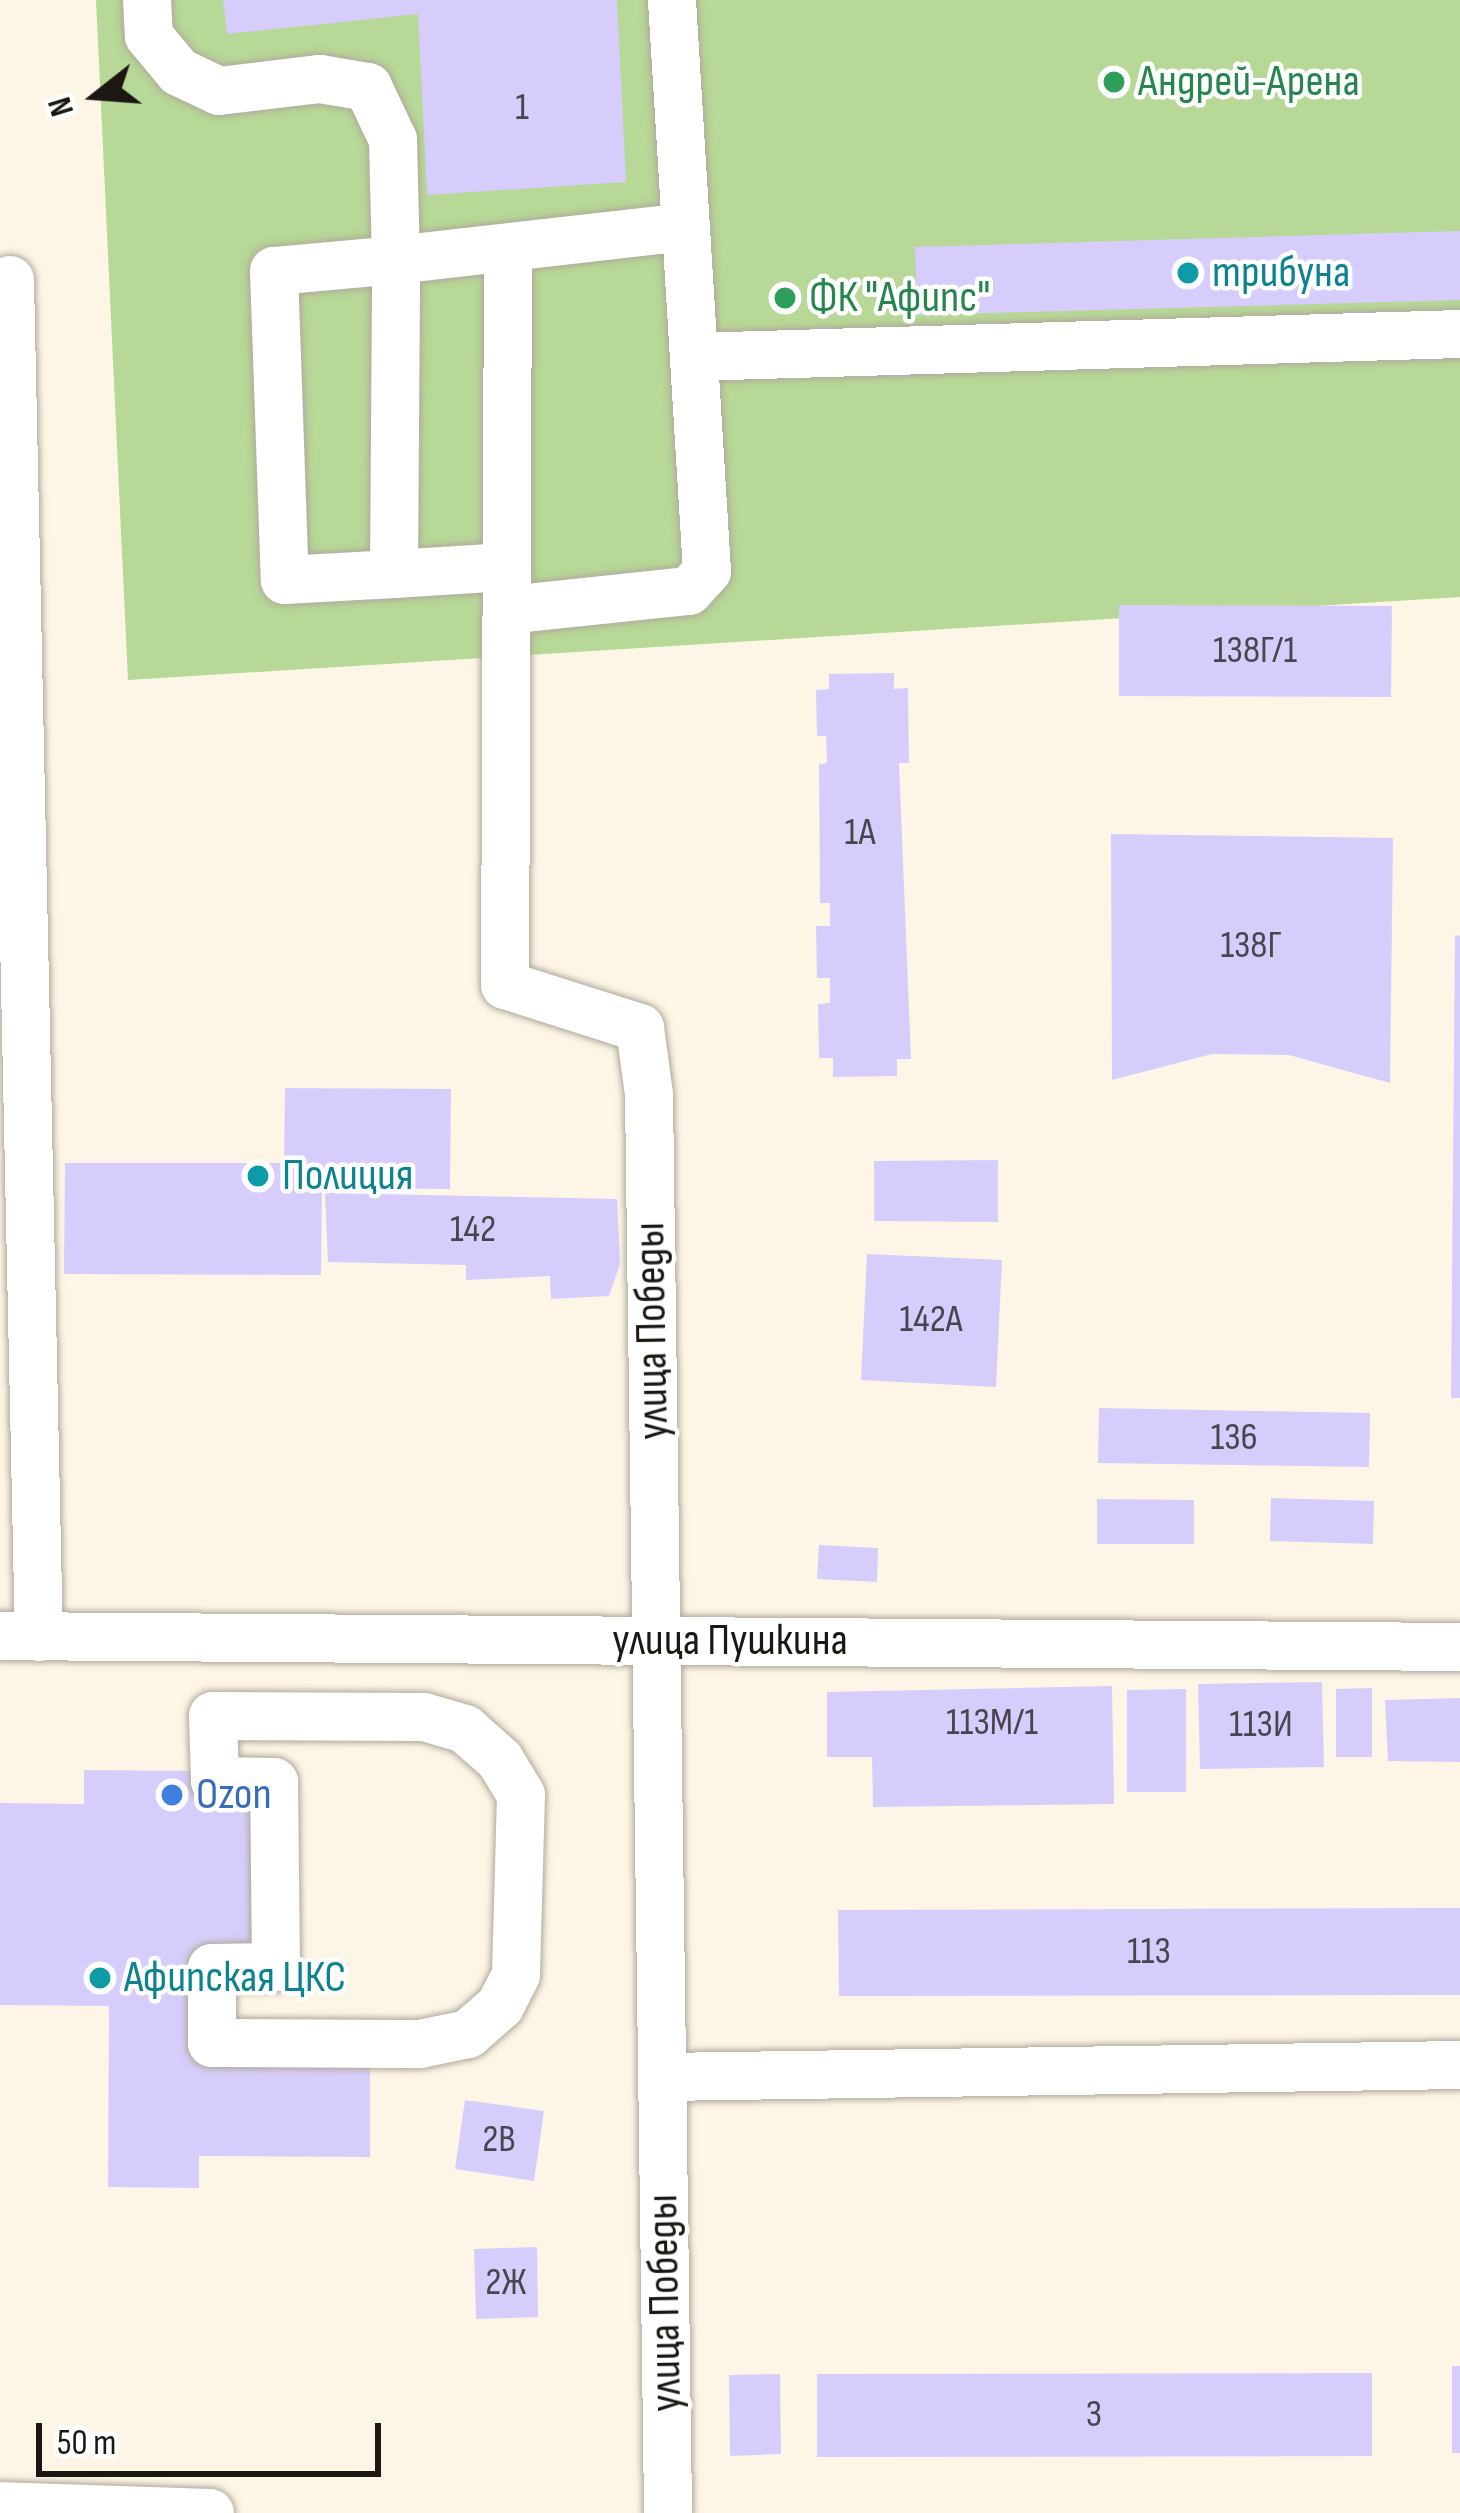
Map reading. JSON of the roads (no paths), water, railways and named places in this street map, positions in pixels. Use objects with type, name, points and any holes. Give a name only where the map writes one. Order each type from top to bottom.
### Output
[{"type":"street","points":[[147,0],[149,37],[179,72],[219,92],[320,80],[368,87],[393,140],[394,574]]},
{"type":"street","points":[[672,0],[686,227],[694,357],[707,571],[689,591],[506,588],[394,574],[285,580],[274,271],[686,227]]},
{"type":"street","name":"улица Победы","points":[[508,248],[505,985],[640,1028],[649,1095],[668,2513]]},
{"type":"street","points":[[10,280],[7,467],[19,1636]]},
{"type":"street","points":[[694,357],[1460,334]]},
{"type":"street","name":"улица Пушкина","points":[[19,1636],[1460,1647]]},
{"type":"street","points":[[213,1716],[424,1718],[465,1730],[500,1760],[521,1795],[517,1975],[500,2006],[468,2033],[420,2044],[212,2043],[212,1968],[276,1967],[274,1782],[215,1781],[213,1716]]},
{"type":"street","points":[[662,2077],[1460,2065]]},
{"type":"street","points":[[0,2506],[210,2513]]},
{"type":"place","name":"Андрей-Арена","points":[[1114,82]]},
{"type":"place","name":"трибуна","points":[[1188,273]]},
{"type":"place","name":"ФК \"Афипс\"","points":[[785,298]]},
{"type":"place","name":"Полиция","points":[[258,1176]]},
{"type":"place","name":"Ozon","points":[[172,1795]]},
{"type":"place","name":"Афипская ЦКС","points":[[100,1978]]}]
